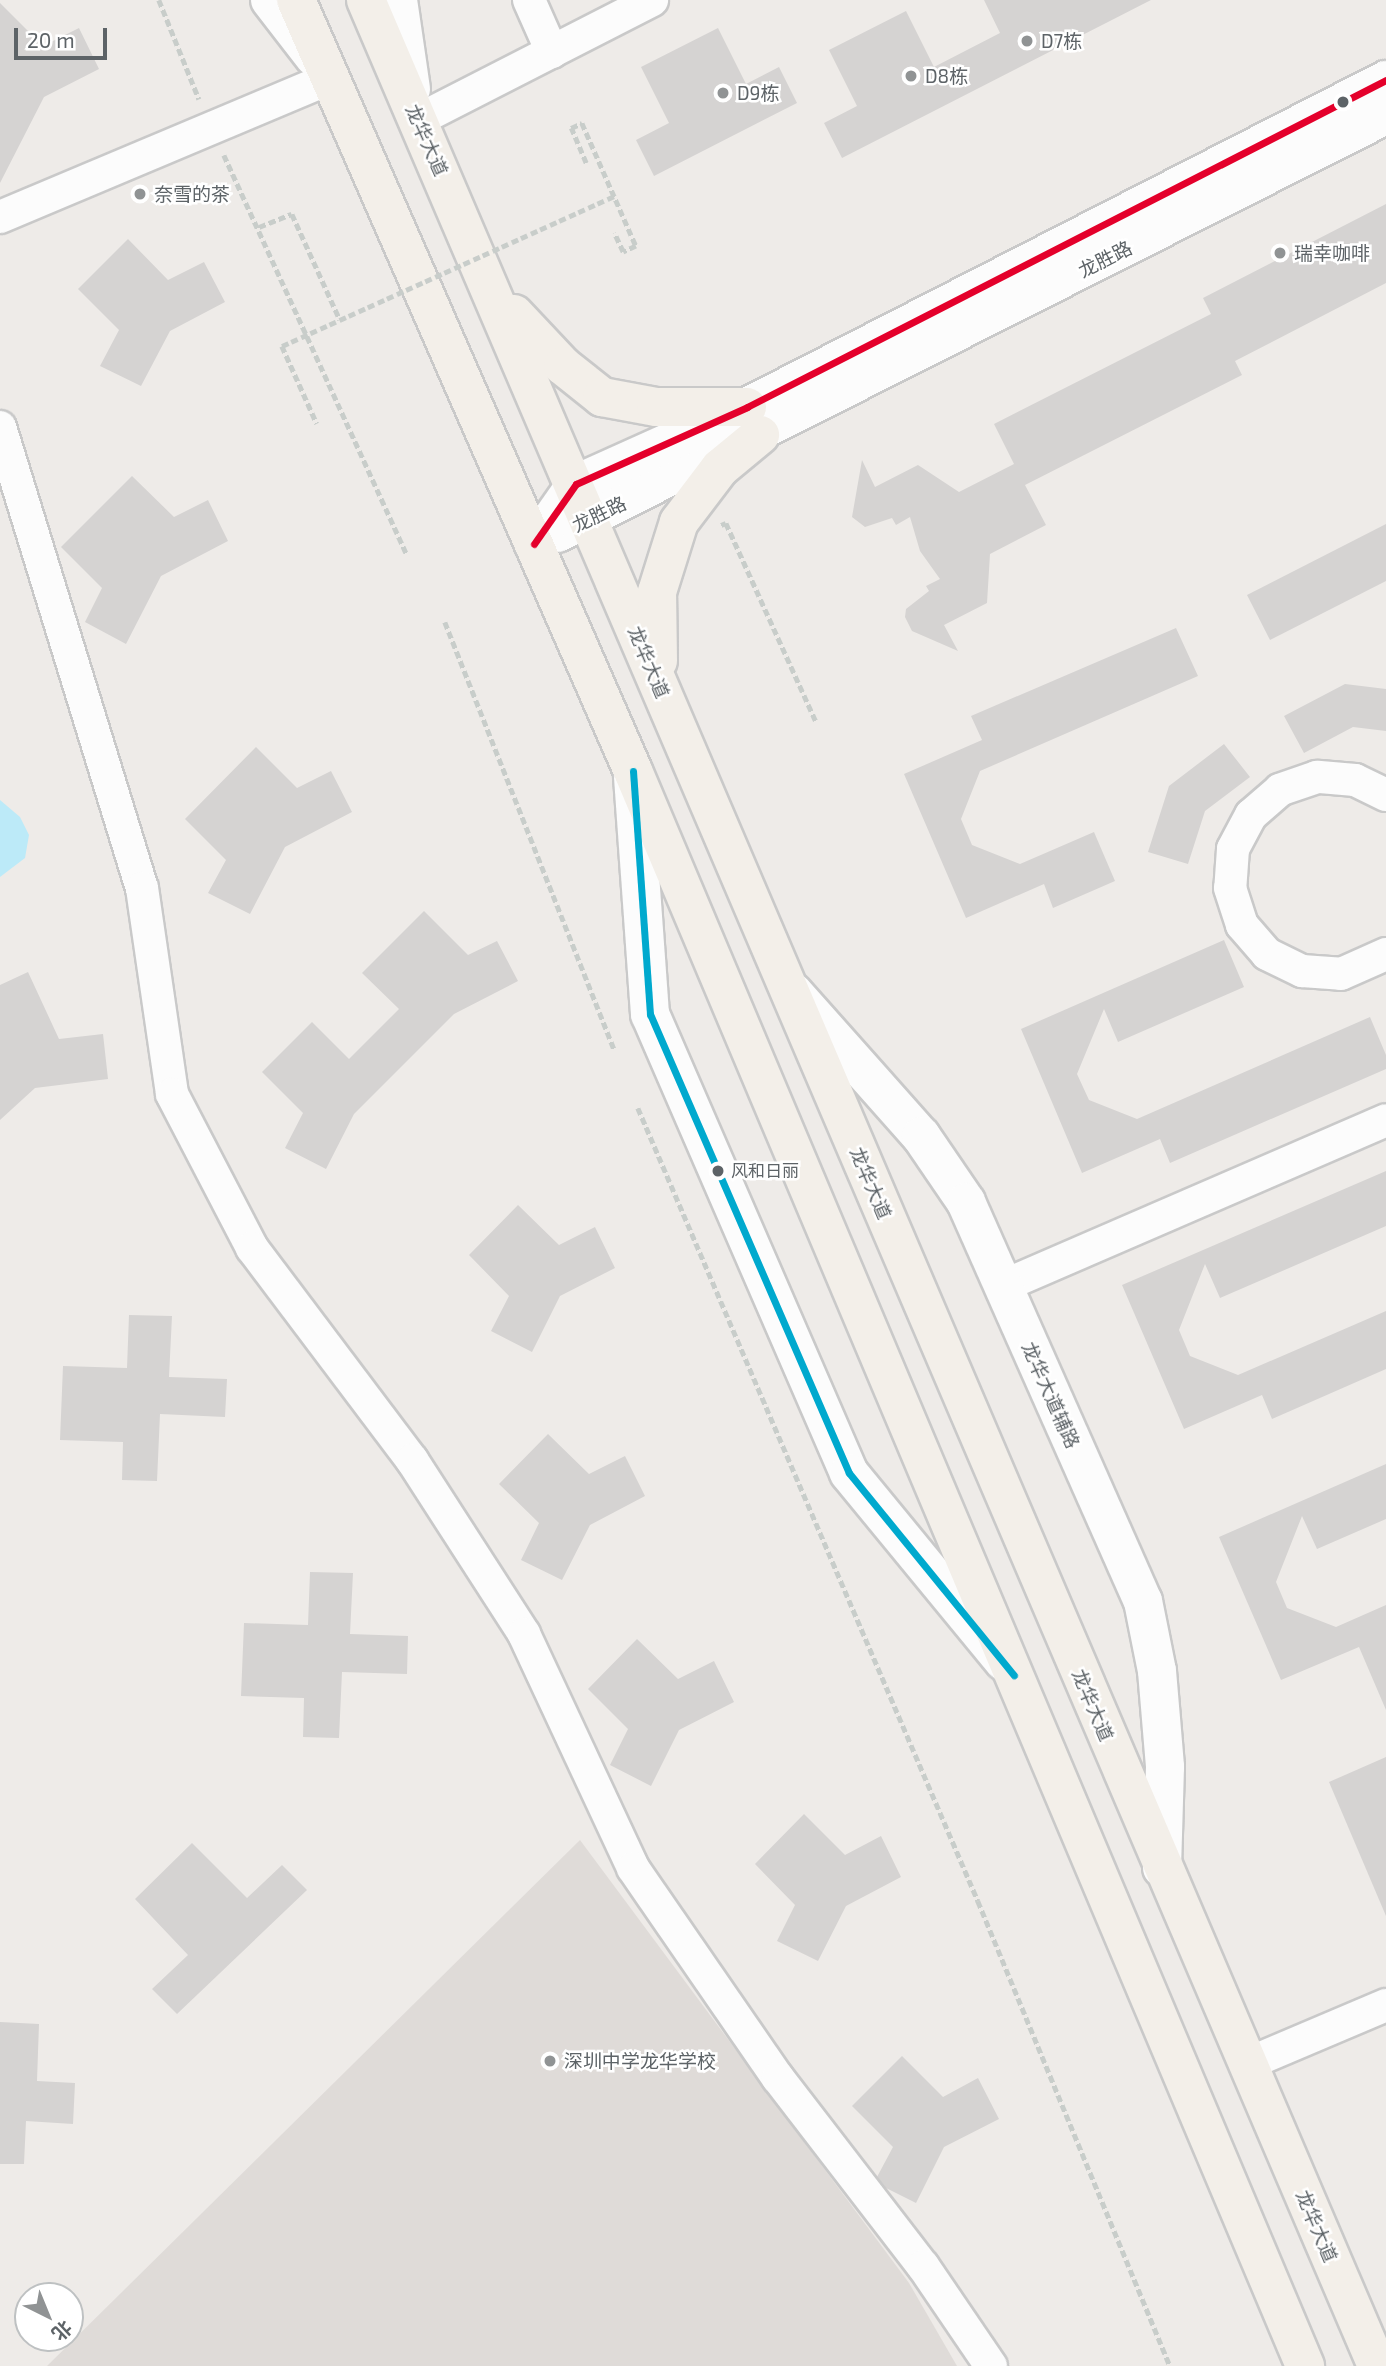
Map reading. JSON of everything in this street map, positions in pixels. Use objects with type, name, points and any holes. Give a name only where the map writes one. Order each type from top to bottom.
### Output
[{"type":"main road","points":[[270,0],[330,78]]},
{"type":"main road","points":[[296,0],[633,771],[1306,2366]]},
{"type":"main road","name":"龙华大道","points":[[366,0],[576,484],[662,694],[1377,2366]]},
{"type":"main road","points":[[398,0],[417,118]]},
{"type":"main road","name":"龙胜路","points":[[534,544],[589,520],[753,421],[1386,80]]},
{"type":"main road","name":"龙胜路","points":[[534,544],[576,484],[753,421],[1386,115]]},
{"type":"main road","points":[[489,282],[542,346],[602,397],[753,421],[679,522],[657,592],[654,635],[662,694]]},
{"type":"main road","points":[[633,771],[650,1014],[849,1473],[1014,1675]]},
{"type":"main road","name":"龙华大道辅路","points":[[786,985],[948,1171],[966,1202],[1143,1601],[1157,1671],[1165,1767],[1163,1868]]},
{"type":"street","points":[[529,0],[552,52]]},
{"type":"street","points":[[417,118],[652,0]]},
{"type":"street","points":[[0,217],[330,78]]},
{"type":"street","points":[[0,427],[142,888],[172,1094],[252,1248],[412,1460],[524,1634],[633,1868],[778,2078],[923,2266],[990,2366]]},
{"type":"street","points":[[1383,965],[1341,974],[1302,971],[1268,954],[1242,925],[1230,888],[1233,849],[1251,816],[1280,790],[1317,777],[1355,780],[1386,795]]},
{"type":"street","points":[[1003,1286],[1386,1120]]},
{"type":"street","points":[[1247,2064],[1386,2005]]},
{"type":"path","points":[[159,0],[203,110]]},
{"type":"path","points":[[586,163],[571,128],[582,123],[636,246],[623,252],[614,233]]},
{"type":"path","points":[[220,146],[407,555]]},
{"type":"path","points":[[317,424],[282,346],[614,196]]},
{"type":"path","points":[[259,227],[292,214],[340,320]]},
{"type":"path","points":[[716,527],[726,523],[816,721]]},
{"type":"path","points":[[445,622],[615,1051]]},
{"type":"path","points":[[638,1108],[978,1901],[1170,2366]]},
{"type":"shaded area","name":"深圳中学龙华学校","points":[[580,1840],[909,2283],[957,2366],[47,2366],[61,2352],[84,2352],[84,2329]]},
{"type":"water","points":[[0,800],[20,817],[29,835],[25,858],[0,877]]},
{"type":"building","name":"D8栋","points":[[984,0],[1151,0],[842,158],[824,123],[857,106],[829,50],[906,11],[934,67],[1000,33]]},
{"type":"building","points":[[0,3],[43,46],[79,28],[99,69],[44,97],[0,183]]},
{"type":"building","name":"D9栋","points":[[718,28],[746,84],[779,67],[797,103],[654,176],[636,140],[669,123],[641,67]]},
{"type":"building","points":[[1386,204],[1386,283],[1235,361],[1242,375],[1025,485],[1046,525],[990,554],[987,603],[944,625],[958,651],[912,631],[905,617],[906,609],[929,591],[926,586],[940,579],[920,551],[910,517],[896,525],[892,518],[865,527],[852,517],[862,460],[875,487],[918,465],[959,492],[1014,464],[994,424],[1211,314],[1203,298]]},
{"type":"building","points":[[128,239],[168,280],[204,262],[225,302],[170,331],[141,386],[100,366],[119,330],[78,289]]},
{"type":"building","points":[[132,476],[174,517],[208,500],[228,541],[161,576],[126,644],[85,622],[102,588],[61,547]]},
{"type":"building","points":[[1386,524],[1386,581],[1270,640],[1247,595]]},
{"type":"building","points":[[1176,628],[1198,676],[980,771],[961,819],[972,845],[1020,864],[1094,832],[1115,881],[1053,908],[1044,884],[966,918],[904,774],[982,740],[971,716]]},
{"type":"building","points":[[1345,684],[1386,689],[1386,731],[1353,727],[1304,753],[1284,716]]},
{"type":"building","points":[[1224,744],[1250,777],[1205,811],[1188,864],[1148,852],[1169,786]]},
{"type":"building","points":[[256,747],[297,788],[331,771],[352,812],[285,847],[250,914],[208,893],[226,860],[185,819]]},
{"type":"building","points":[[424,911],[468,955],[497,941],[518,981],[454,1014],[354,1114],[326,1169],[285,1148],[303,1113],[262,1072],[312,1022],[349,1059],[399,1009],[362,973]]},
{"type":"building","points":[[1224,940],[1244,987],[1118,1042],[1104,1009],[1077,1074],[1089,1100],[1137,1119],[1370,1017],[1386,1055],[1386,1069],[1170,1163],[1160,1139],[1082,1173],[1021,1029]]},
{"type":"building","points":[[28,972],[59,1039],[103,1034],[108,1079],[35,1088],[0,1120],[0,985]]},
{"type":"building","points":[[1386,1171],[1386,1226],[1220,1298],[1205,1264],[1179,1330],[1190,1356],[1238,1375],[1386,1311],[1386,1369],[1272,1419],[1262,1395],[1184,1429],[1122,1285]]},
{"type":"building","points":[[518,1205],[559,1245],[595,1227],[615,1268],[560,1296],[532,1352],[491,1331],[509,1296],[469,1255]]},
{"type":"building","points":[[129,1315],[172,1316],[169,1377],[227,1379],[225,1417],[160,1414],[157,1481],[122,1480],[123,1442],[60,1440],[63,1366],[127,1368]]},
{"type":"building","points":[[548,1434],[589,1474],[625,1456],[645,1496],[590,1525],[562,1580],[521,1560],[539,1523],[499,1484]]},
{"type":"building","points":[[1386,1464],[1386,1519],[1317,1549],[1302,1516],[1276,1582],[1287,1608],[1336,1627],[1386,1605],[1386,1710],[1359,1647],[1281,1680],[1219,1537]]},
{"type":"building","points":[[310,1572],[353,1573],[350,1634],[408,1636],[407,1674],[342,1672],[339,1738],[303,1737],[304,1698],[241,1696],[244,1623],[308,1625]]},
{"type":"building","points":[[637,1639],[678,1679],[714,1661],[734,1702],[679,1730],[651,1786],[610,1765],[628,1729],[588,1689]]},
{"type":"building","points":[[1386,1757],[1386,1916],[1329,1782]]},
{"type":"building","points":[[804,1814],[845,1855],[881,1836],[901,1877],[846,1906],[818,1961],[777,1941],[795,1905],[755,1864]]},
{"type":"building","points":[[192,1843],[247,1898],[282,1865],[307,1890],[177,2014],[152,1989],[188,1955],[135,1899]]},
{"type":"building","points":[[0,2022],[39,2024],[37,2081],[75,2083],[73,2124],[26,2121],[24,2164],[0,2164]]},
{"type":"building","points":[[902,2056],[943,2097],[978,2078],[999,2119],[944,2147],[916,2203],[886,2188],[877,2177],[893,2147],[852,2106]]},
{"type":"transit line","points":[[534,544],[576,484],[747,407],[1386,80]]},
{"type":"transit line","points":[[633,771],[650,1014],[849,1473],[1014,1675]]},
{"type":"place","name":"D7栋","points":[[1027,41]]},
{"type":"place","name":"D8栋","points":[[911,76]]},
{"type":"place","name":"D9栋","points":[[723,93]]},
{"type":"place","name":"奈雪的茶","points":[[140,194]]},
{"type":"place","name":"瑞幸咖啡","points":[[1280,253]]},
{"type":"place","name":"风和日丽","points":[[718,1171]]},
{"type":"place","name":"深圳中学龙华学校","points":[[550,2061]]}]
